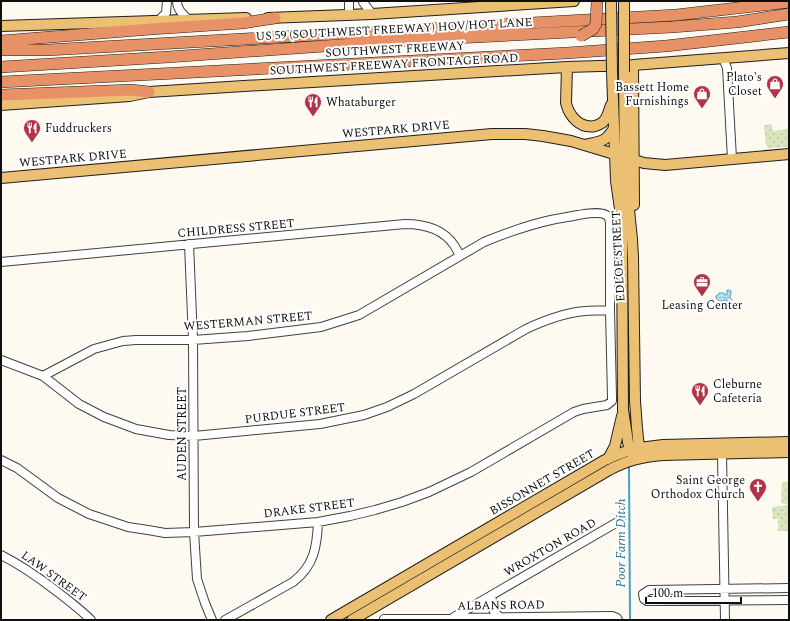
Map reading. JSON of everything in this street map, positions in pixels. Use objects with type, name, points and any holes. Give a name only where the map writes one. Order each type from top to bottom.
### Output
[{"type":"highway","points":[[581,36],[593,29],[596,24],[597,1]]},
{"type":"highway","name":"SOUTHWEST FREEWAY","points":[[1,50],[47,50],[668,15],[789,2]]},
{"type":"highway","name":"US 59 (SOUTHWEST FREEWAY) HOV/HOT LANE","points":[[1,67],[397,41],[672,27],[737,22],[789,14]]},
{"type":"highway","points":[[1,41],[143,29],[243,23],[275,18]]},
{"type":"highway","points":[[168,57],[309,52],[581,36],[715,27],[789,19]]},
{"type":"highway","name":"SOUTHWEST FREEWAY","points":[[1,82],[567,53],[666,46],[789,32]]},
{"type":"highway","points":[[1,95],[130,90],[150,92]]},
{"type":"main road","points":[[437,10],[482,1]]},
{"type":"main road","points":[[3,23],[275,18],[372,14],[574,1]]},
{"type":"main road","name":"EDLOE STREET","points":[[611,1],[614,128],[624,157],[634,210],[632,239],[636,428],[634,452]]},
{"type":"main road","name":"EDLOE STREET","points":[[608,459],[615,446],[623,410],[623,257],[621,216],[616,181],[624,157],[624,1]]},
{"type":"main road","name":"SOUTHWEST FREEWAY FRONTAGE ROAD","points":[[1,105],[130,96],[150,92],[567,67],[633,65],[789,53]]},
{"type":"main road","points":[[624,157],[633,65]]},
{"type":"main road","points":[[567,67],[567,108],[572,117],[581,124],[592,126],[602,123],[606,117],[613,97]]},
{"type":"main road","points":[[584,145],[605,139],[614,128]]},
{"type":"main road","name":"WESTPARK DRIVE","points":[[1,178],[492,134],[525,134],[571,141],[644,163],[665,165],[789,154]]},
{"type":"main road","points":[[622,307],[634,307]]},
{"type":"main road","name":"EDLOE STREET","points":[[623,410],[634,452]]},
{"type":"main road","name":"BISSONNET STREET","points":[[332,620],[369,604],[507,523],[608,459],[663,445],[789,442]]},
{"type":"main road","name":"BISSONNET STREET","points":[[634,452],[650,456],[789,452]]},
{"type":"main road","name":"BISSONNET STREET","points":[[507,523],[622,463],[634,452]]},
{"type":"main road","name":"BISSONNET STREET","points":[[352,620],[369,604]]},
{"type":"street","points":[[158,21],[166,13],[167,1]]},
{"type":"street","points":[[177,1],[177,5],[181,13],[189,20]]},
{"type":"street","points":[[349,1],[349,15]]},
{"type":"street","points":[[363,1],[372,14]]},
{"type":"street","points":[[723,58],[727,68],[732,159]]},
{"type":"street","name":"WESTERMAN STREET","points":[[43,376],[94,349],[123,341],[193,340],[248,336],[321,327],[359,315],[484,242],[506,233],[529,225],[552,220],[587,214],[605,214]]},
{"type":"street","name":"EDLOE STREET","points":[[605,214],[609,218],[610,222],[612,401]]},
{"type":"street","name":"CHILDRESS STREET","points":[[1,262],[405,224],[426,226],[441,233],[453,244],[460,256]]},
{"type":"street","name":"AUDEN STREET","points":[[189,244],[193,340],[194,532],[197,579],[212,620]]},
{"type":"street","name":"PURDUE STREET","points":[[1,360],[43,376],[79,404],[104,417],[136,429],[169,435],[194,436],[320,424],[364,415],[387,407],[414,394],[526,329],[543,321],[568,313],[610,310]]},
{"type":"street","name":"DRAKE STREET","points":[[1,460],[17,468],[58,498],[89,514],[128,527],[165,532],[194,532],[318,522],[375,510],[428,492],[471,472],[574,412],[607,405],[612,401]]},
{"type":"street","points":[[725,620],[722,454],[726,444]]},
{"type":"street","name":"WROXTON ROAD","points":[[452,618],[621,520]]},
{"type":"street","points":[[225,620],[286,586],[300,576],[314,553],[317,543],[318,522]]},
{"type":"street","name":"LAW STREET","points":[[1,555],[15,562],[36,576],[91,620]]},
{"type":"street","points":[[789,588],[648,590],[643,594],[644,599],[647,601],[789,600]]},
{"type":"street","points":[[492,595],[491,605],[496,614],[500,617]]},
{"type":"street","name":"ALBANS ROAD","points":[[384,619],[612,616],[618,619]]},
{"type":"green space","points":[[769,124],[772,125],[773,131],[789,129],[789,147],[768,148],[766,145],[764,126]]},
{"type":"green space","points":[[782,482],[789,482],[789,504],[783,504],[781,501]]},
{"type":"green space","points":[[789,505],[789,531],[778,531],[778,519],[773,519],[772,507]]},
{"type":"water","points":[[727,290],[731,291],[731,304],[727,302],[727,300],[720,301],[716,298],[719,293],[724,293],[727,295]]},
{"type":"waterway","name":"Poor Farm Ditch","points":[[629,467],[630,620]]},
{"type":"place","name":"Plato's Closet","points":[[775,99]]},
{"type":"place","name":"Bassett Home Furnishings","points":[[702,109]]},
{"type":"place","name":"Whataburger","points":[[313,117]]},
{"type":"place","name":"Fuddruckers","points":[[32,143]]},
{"type":"place","name":"Leasing Center","points":[[702,297]]},
{"type":"place","name":"Cleburne Cafeteria","points":[[700,406]]},
{"type":"place","name":"Saint George Orthodox Church","points":[[758,502]]}]
